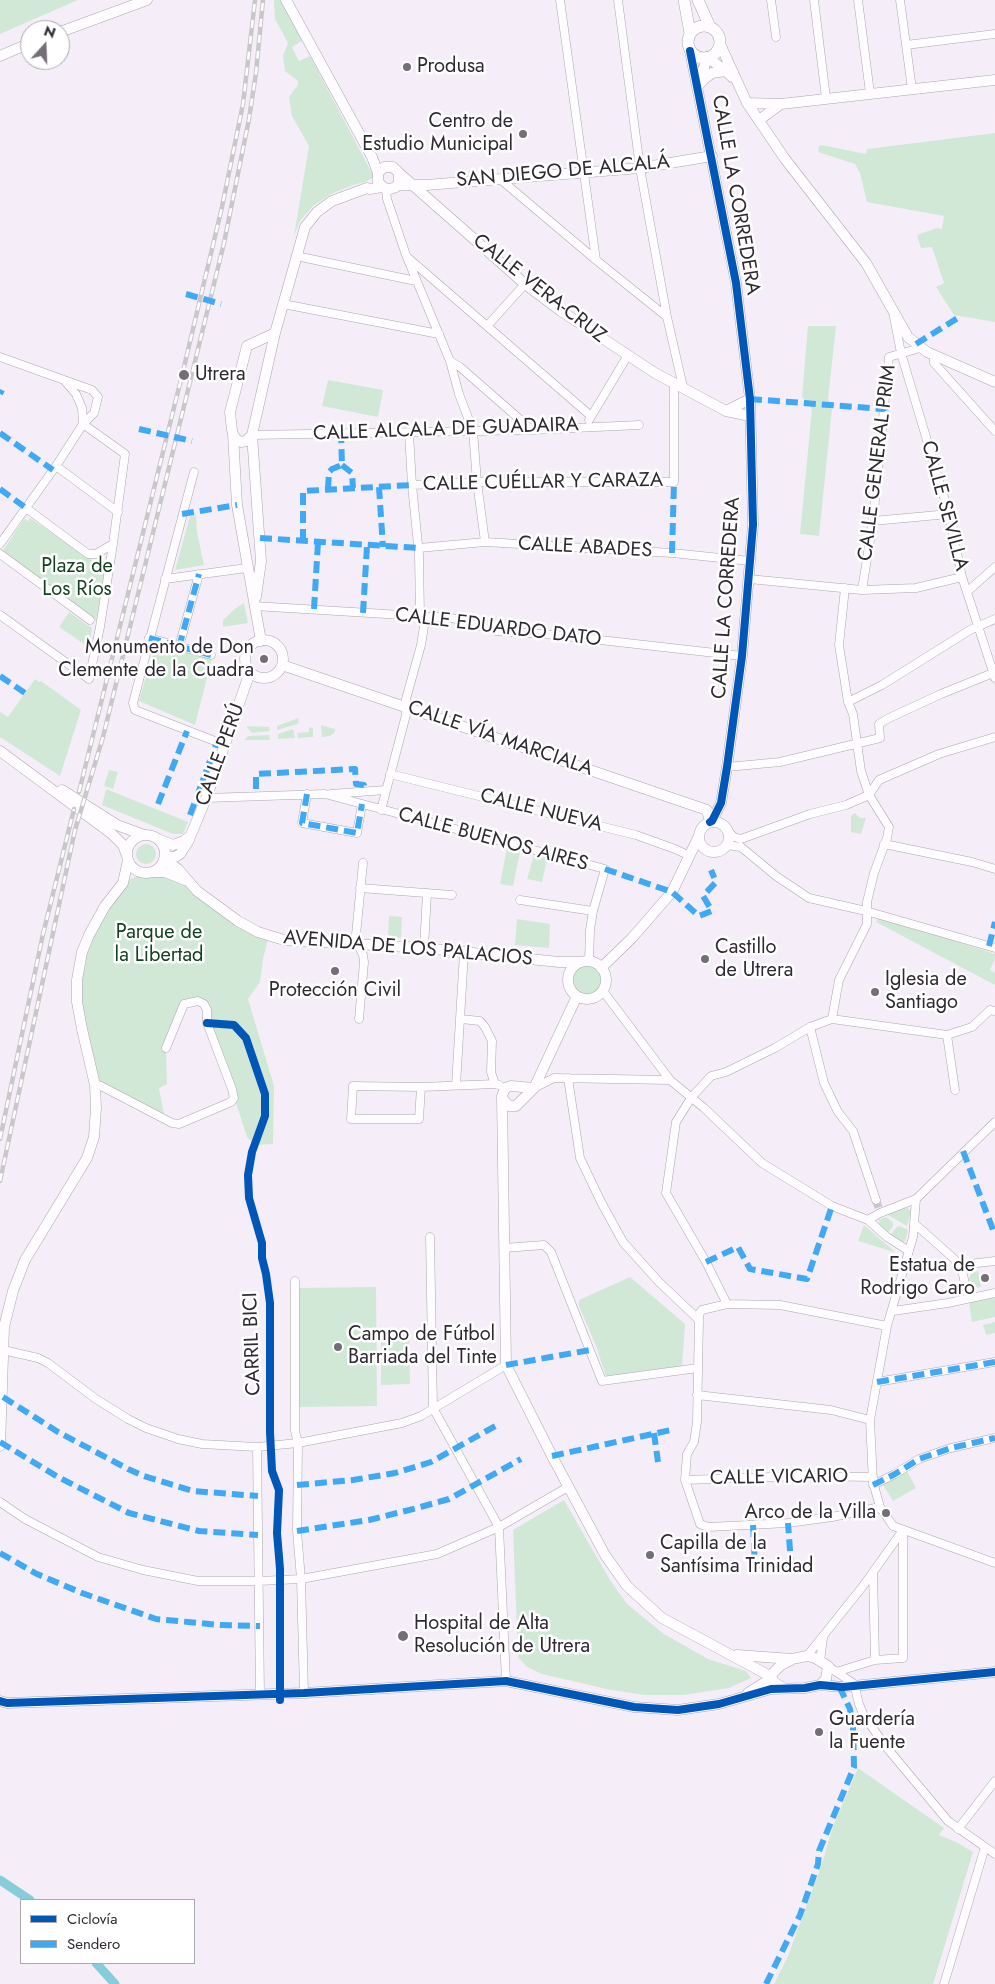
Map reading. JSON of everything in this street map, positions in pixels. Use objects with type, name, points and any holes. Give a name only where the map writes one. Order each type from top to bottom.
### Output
[{"type":"main road","points":[[684,0],[690,33],[688,42],[690,50],[696,56],[707,57],[716,52],[720,44],[718,33],[710,26],[698,0]]},
{"type":"main road","points":[[690,33],[700,26],[710,26]]},
{"type":"street","points":[[70,28],[147,0]]},
{"type":"street","points":[[286,0],[369,152],[416,281],[450,361],[459,394],[473,431],[477,482],[485,542]]},
{"type":"street","points":[[560,0],[596,260]]},
{"type":"street","points":[[618,0],[640,168],[678,385]]},
{"type":"street","points":[[771,0],[776,38]]},
{"type":"street","points":[[814,0],[826,98]]},
{"type":"street","points":[[858,0],[870,93]]},
{"type":"street","points":[[900,0],[912,89]]},
{"type":"street","points":[[906,45],[995,34]]},
{"type":"street","points":[[720,44],[747,103],[785,159],[866,263],[908,337],[920,348],[995,382]]},
{"type":"street","points":[[0,56],[20,47]]},
{"type":"street","name":"CALLE LA CORREDERA","points":[[690,50],[736,283],[750,407],[753,525],[742,656],[727,767],[720,803],[711,821]]},
{"type":"street","points":[[698,86],[707,57],[726,71],[737,83]]},
{"type":"street","points":[[698,86],[712,73],[726,71]]},
{"type":"street","points":[[747,103],[781,104],[995,80]]},
{"type":"street","points":[[759,120],[781,104]]},
{"type":"street","points":[[369,152],[396,170],[412,185]]},
{"type":"street","name":"SAN DIEGO DE ALCALÁ","points":[[397,185],[640,168],[712,156]]},
{"type":"street","points":[[255,605],[261,561],[252,436],[274,333],[305,227],[317,212],[332,201],[367,188],[370,189],[381,182],[384,167],[396,170]]},
{"type":"street","points":[[381,182],[392,188],[397,185],[400,180],[396,170]]},
{"type":"street","points":[[500,179],[667,317]]},
{"type":"street","name":"CALLE VERA-CRUZ","points":[[412,185],[525,284],[561,312],[678,385],[726,410],[750,407]]},
{"type":"street","points":[[406,255],[591,416]]},
{"type":"street","points":[[296,256],[416,281]]},
{"type":"street","points":[[488,325],[525,284]]},
{"type":"street","points":[[283,304],[438,334]]},
{"type":"street","name":"CALLE GENERAL PRIM","points":[[862,590],[873,521],[889,357],[901,353],[894,312]]},
{"type":"street","points":[[262,640],[247,568],[237,505],[230,412],[247,346],[274,333]]},
{"type":"street","points":[[258,340],[267,344],[269,354]]},
{"type":"street","points":[[901,353],[920,348]]},
{"type":"street","name":"CALLE SEVILLA","points":[[901,353],[949,514],[962,577],[994,675]]},
{"type":"street","points":[[586,426],[628,355]]},
{"type":"street","points":[[934,355],[934,363],[995,432]]},
{"type":"street","points":[[0,357],[92,390],[98,397],[94,413],[83,424],[56,466],[0,544]]},
{"type":"street","points":[[450,361],[460,367],[532,430]]},
{"type":"street","points":[[64,380],[76,394],[82,408],[83,424]]},
{"type":"street","name":"CALLE CUÉLLAR Y CARAZA","points":[[412,485],[477,482],[674,482],[678,385]]},
{"type":"street","points":[[726,410],[750,407]]},
{"type":"street","points":[[0,614],[89,679],[100,627],[125,454],[83,424]]},
{"type":"street","name":"CALLE ALCALA DE GUADAIRA","points":[[252,436],[532,430],[639,425]]},
{"type":"street","points":[[233,432],[236,440],[241,442],[246,441],[252,436]]},
{"type":"street","points":[[381,810],[407,706],[406,699],[421,645],[424,620],[420,616],[419,548],[412,485],[409,433]]},
{"type":"street","points":[[56,466],[118,512]]},
{"type":"street","points":[[194,472],[132,703],[135,710],[225,745]]},
{"type":"street","points":[[26,508],[88,554],[96,554],[113,544]]},
{"type":"street","points":[[873,521],[949,514]]},
{"type":"street","name":"CALLE ABADES","points":[[419,548],[485,542],[672,553],[750,561]]},
{"type":"street","points":[[0,554],[90,620]]},
{"type":"street","points":[[968,591],[995,567]]},
{"type":"street","points":[[165,579],[247,568]]},
{"type":"street","points":[[178,647],[199,574]]},
{"type":"street","points":[[749,578],[862,590],[916,588],[962,577]]},
{"type":"street","points":[[832,1019],[838,980],[867,924],[868,917],[866,911],[874,873],[889,827],[869,795],[861,771],[853,714],[848,702],[839,645],[845,588]]},
{"type":"street","name":"CALLE EDUARDO DATO","points":[[255,605],[452,618],[496,631],[556,635],[742,656]]},
{"type":"street","points":[[848,702],[882,685],[970,630],[995,619]]},
{"type":"street","points":[[149,638],[211,655]]},
{"type":"street","points":[[262,640],[273,642],[280,648],[283,656],[282,664],[276,674],[268,677],[257,676],[250,672],[246,662],[247,652],[251,645],[262,640]]},
{"type":"street","name":"CALLE VÍA MARCIALA","points":[[282,664],[707,810],[711,821]]},
{"type":"street","name":"CALLE PERÚ","points":[[180,854],[206,798],[250,672]]},
{"type":"street","points":[[727,767],[780,762],[880,738],[879,724],[941,694],[994,675]]},
{"type":"street","points":[[690,856],[706,850],[718,852],[727,845],[741,843],[810,814],[846,805],[869,795],[879,780],[939,754],[995,737]]},
{"type":"street","points":[[0,751],[117,825],[173,845],[184,842],[189,837]]},
{"type":"street","name":"CALLE NUEVA","points":[[390,774],[636,835],[675,848],[690,856]]},
{"type":"street","points":[[37,776],[57,794],[118,839],[125,848],[127,858],[136,870],[149,872]]},
{"type":"street","points":[[206,798],[386,790]]},
{"type":"street","points":[[308,794],[302,824],[357,833],[362,804]]},
{"type":"street","name":"CALLE BUENOS AIRES","points":[[325,794],[605,869],[593,911]]},
{"type":"street","name":"CALLE LA CORREDERA","points":[[720,803],[727,829]]},
{"type":"street","points":[[601,968],[661,907],[681,877],[702,827],[711,821],[720,822],[776,876],[809,898],[866,911],[995,948]]},
{"type":"street","points":[[727,829],[729,839],[727,845]]},
{"type":"street","points":[[0,1446],[4,1327],[13,1291],[20,1273],[87,1158],[91,1147],[96,1108],[95,1086],[77,1002],[77,980],[82,952],[89,934],[123,883],[130,843],[144,835]]},
{"type":"street","points":[[698,838],[706,850]]},
{"type":"street","points":[[123,883],[159,868],[165,858],[164,847],[158,839]]},
{"type":"street","points":[[884,844],[972,862],[995,869]]},
{"type":"street","points":[[165,858],[175,857],[180,854]]},
{"type":"street","points":[[178,869],[177,861],[180,854]]},
{"type":"street","name":"AVENIDA DE LOS PALACIOS","points":[[165,858],[210,901],[258,932],[284,940],[424,948],[464,954],[559,962],[585,962]]},
{"type":"street","points":[[360,1020],[364,962],[356,945],[363,863]]},
{"type":"street","name":"AVENIDA DE LOS PALACIOS","points":[[149,872],[165,872],[186,880]]},
{"type":"street","points":[[360,888],[452,895]]},
{"type":"street","points":[[424,948],[427,893]]},
{"type":"street","points":[[520,900],[593,911],[585,962]]},
{"type":"street","points":[[456,1085],[464,954]]},
{"type":"street","name":"AVENIDA DE LOS PALACIOS","points":[[559,962],[570,971]]},
{"type":"street","points":[[585,962],[601,968],[606,977],[603,991],[670,1080],[762,1163],[832,1206],[868,1220],[887,1237],[909,1251]]},
{"type":"street","points":[[577,996],[569,982],[570,971],[585,962]]},
{"type":"street","points":[[577,996],[590,998],[603,991]]},
{"type":"street","points":[[534,1088],[577,996]]},
{"type":"street","points":[[95,1086],[102,1086],[172,1123],[179,1124],[231,1102],[234,1098],[232,1089],[207,1023],[207,1010],[204,1004],[198,1001],[184,1004],[166,1048]]},
{"type":"street","points":[[727,1304],[706,1262],[666,1193],[676,1122],[691,1098],[711,1076],[726,1072],[775,1048],[810,1027],[832,1019],[947,1035],[972,1026],[990,1010],[995,1011]]},
{"type":"street","points":[[461,1019],[480,1021],[485,1027],[492,1041],[491,1072],[495,1084],[504,1093],[509,1106],[516,1106],[534,1088],[554,1078],[670,1080]]},
{"type":"street","points":[[810,1027],[824,1083],[838,1112],[853,1131],[876,1200]]},
{"type":"street","points":[[947,1035],[955,1090]]},
{"type":"street","points":[[568,1078],[580,1158],[618,1234],[659,1282],[699,1320]]},
{"type":"street","points":[[421,1087],[419,1119],[351,1119],[353,1086],[421,1087],[495,1084]]},
{"type":"street","points":[[534,1088],[511,1086],[504,1093],[506,1365],[568,1487],[606,1555],[627,1586],[662,1618],[701,1640],[734,1655],[771,1677],[774,1682],[783,1688]]},
{"type":"street","points":[[516,1087],[522,1093],[521,1101]]},
{"type":"street","points":[[868,1220],[879,1211],[916,1199],[995,1122]]},
{"type":"street","points":[[916,1199],[915,1224],[893,1311],[887,1326],[870,1420],[873,1481],[880,1507],[893,1526],[995,1563]]},
{"type":"street","points":[[915,1224],[961,1266],[968,1298]]},
{"type":"street","points":[[430,1237],[433,1408],[498,1527],[506,1681]]},
{"type":"street","points":[[504,1248],[540,1245],[548,1248],[554,1258],[602,1381],[698,1368]]},
{"type":"street","points":[[961,1266],[995,1261]]},
{"type":"street","points":[[294,1281],[295,1431],[298,1443],[297,1531],[301,1579],[304,1693]]},
{"type":"street","points":[[893,1311],[948,1303],[995,1293]]},
{"type":"street","points":[[880,1507],[832,1517],[788,1523],[708,1527],[700,1524],[685,1480],[687,1454],[694,1442],[696,1429],[699,1314],[702,1310],[727,1304],[780,1305],[887,1326]]},
{"type":"street","points":[[3,1350],[48,1362],[96,1399],[146,1428],[178,1439],[202,1444],[257,1447],[298,1443],[402,1423],[421,1416],[506,1365]]},
{"type":"street","points":[[877,1382],[995,1362]]},
{"type":"street","points":[[698,1395],[831,1410],[870,1420]]},
{"type":"street","points":[[873,1481],[895,1474],[919,1459],[951,1448],[995,1438]]},
{"type":"street","points":[[257,1447],[260,1694]]},
{"type":"street","name":"CALLE VICARIO","points":[[685,1480],[800,1476],[873,1481]]},
{"type":"street","points":[[0,1502],[25,1520],[98,1557],[143,1570],[198,1581],[259,1581],[301,1579],[437,1554],[498,1527],[568,1487]]},
{"type":"street","points":[[734,1655],[792,1659],[806,1656],[823,1638],[903,1530]]},
{"type":"street","points":[[828,1666],[903,1658],[903,1530]]},
{"type":"street","points":[[873,1572],[875,1660]]},
{"type":"street","points":[[820,1685],[826,1679],[828,1666],[823,1638]]},
{"type":"street","points":[[806,1656],[828,1666],[854,1684],[864,1716],[887,1748],[948,1821],[995,1854]]},
{"type":"street","points":[[744,1696],[771,1677],[781,1665],[792,1659]]},
{"type":"street","points":[[759,1670],[763,1676],[760,1684]]},
{"type":"street","points":[[0,1701],[7,1703],[304,1693],[506,1681],[634,1708],[678,1710],[719,1704],[771,1689],[805,1688],[820,1685],[843,1687],[854,1684],[995,1672]]},
{"type":"street","points":[[958,1829],[995,1781]]},
{"type":"street","points":[[944,1984],[985,1847]]},
{"type":"green space","points":[[0,0],[78,0],[32,20],[20,20],[20,25],[0,34]]},
{"type":"green space","points":[[274,0],[281,0],[302,41],[292,47],[299,61],[310,56],[374,177],[331,194],[313,206],[300,221],[294,236],[309,146],[292,116],[289,97],[298,85],[298,81],[285,71],[283,56],[288,43],[275,19]]},
{"type":"green space","points":[[995,133],[995,322],[954,315],[936,287],[944,283],[932,247],[921,248],[917,235],[937,228],[942,229],[944,216],[867,202],[860,173],[855,164],[818,152],[819,146],[822,145],[866,154],[867,149]]},
{"type":"green space","points":[[808,326],[836,326],[828,399],[832,409],[819,536],[800,534],[812,409],[802,397]]},
{"type":"green space","points":[[328,380],[383,390],[378,417],[322,406]]},
{"type":"green space","points":[[196,515],[197,532],[204,565],[175,570],[190,516]]},
{"type":"green space","name":"Plaza de Los Ríos","points":[[30,518],[105,569],[96,621],[2,552],[24,519],[28,521]]},
{"type":"green space","points":[[244,603],[248,623],[223,627],[223,620]]},
{"type":"green space","points":[[69,612],[92,628],[90,648],[59,627]]},
{"type":"green space","points":[[156,642],[212,658],[195,725],[139,701]]},
{"type":"green space","points":[[35,679],[39,682],[41,681],[81,710],[60,776],[0,737],[0,712],[8,717]]},
{"type":"green space","points":[[299,718],[298,724],[277,730],[277,726]]},
{"type":"green space","points":[[321,725],[335,729],[335,732],[330,736],[322,737]]},
{"type":"green space","points":[[246,726],[269,727],[270,731],[252,733]]},
{"type":"green space","points":[[309,727],[313,728],[313,737],[298,738],[297,733],[309,732]]},
{"type":"green space","points":[[293,729],[295,738],[278,739],[278,734]]},
{"type":"green space","points":[[269,735],[270,740],[244,740],[248,736]]},
{"type":"green space","points":[[109,770],[118,772],[113,789],[104,786]]},
{"type":"green space","points":[[106,789],[188,822],[183,834],[173,834],[102,805]]},
{"type":"green space","points":[[855,813],[860,818],[866,818],[861,834],[851,832],[851,816]]},
{"type":"green space","points":[[146,844],[153,847],[156,854],[153,861],[146,864],[139,861],[136,854],[139,847]]},
{"type":"green space","points":[[507,848],[520,852],[513,886],[500,884]]},
{"type":"green space","points":[[534,855],[547,859],[542,882],[527,879]]},
{"type":"green space","name":"Parque de la Libertad","points":[[165,872],[174,875],[209,901],[269,935],[260,982],[248,999],[274,1086],[273,1144],[255,1145],[247,1137],[204,1004],[184,1004],[166,1048],[167,1084],[159,1088],[165,1120],[95,1085],[77,1002],[82,952],[123,883],[143,873]]},
{"type":"green space","points":[[389,916],[402,917],[401,938],[388,937]]},
{"type":"green space","points":[[879,916],[995,954],[990,970],[995,973],[995,985],[876,922]]},
{"type":"green space","points":[[517,919],[550,924],[549,948],[515,945]]},
{"type":"green space","points":[[587,966],[597,970],[601,980],[597,990],[587,994],[577,990],[573,980],[577,970]]},
{"type":"green space","points":[[904,1205],[911,1211],[907,1226],[888,1215]]},
{"type":"green space","points":[[886,1217],[893,1222],[893,1226],[888,1233],[879,1224],[879,1220]]},
{"type":"green space","points":[[864,1225],[894,1251],[894,1252],[858,1241]]},
{"type":"green space","points":[[899,1226],[908,1230],[905,1242],[899,1241],[890,1235]]},
{"type":"green space","points":[[978,1271],[981,1287],[975,1288],[971,1286],[969,1278],[971,1274]]},
{"type":"green space","points":[[630,1277],[685,1324],[682,1366],[606,1376],[579,1306],[579,1300]]},
{"type":"green space","name":"Campo de Fútbol Barriada del Tinte","points":[[376,1287],[377,1406],[299,1407],[298,1288]]},
{"type":"green space","points":[[995,1298],[995,1317],[972,1322],[969,1302]]},
{"type":"green space","points":[[995,1322],[995,1333],[986,1335],[983,1325]]},
{"type":"green space","points":[[381,1330],[409,1330],[410,1384],[381,1385]]},
{"type":"green space","points":[[907,1471],[916,1488],[893,1501],[883,1485]]},
{"type":"green space","points":[[564,1500],[610,1580],[627,1604],[664,1634],[708,1659],[746,1671],[751,1678],[729,1688],[684,1695],[644,1695],[611,1690],[542,1674],[527,1667],[518,1657],[513,1530]]},
{"type":"green space","points":[[858,1768],[944,1828],[939,1835],[973,1852],[933,1984],[774,1984],[788,1956],[823,1861],[832,1829]]},
{"type":"waterway","points":[[0,1880],[28,1899]]},
{"type":"waterway","points":[[97,1964],[115,1984]]},
{"type":"tunnel","points":[[876,1200],[879,1209]]},
{"type":"railway","points":[[79,792],[222,207],[243,104],[255,0]]},
{"type":"railway","points":[[0,1181],[75,830],[103,737],[224,243],[249,119],[256,73],[263,0]]},
{"type":"railway","points":[[0,1139],[43,934],[74,809]]},
{"type":"marked path","points":[[186,294],[221,304]]},
{"type":"marked path","points":[[916,344],[961,316]]},
{"type":"marked path","points":[[0,394],[2,390]]},
{"type":"marked path","points":[[750,399],[883,409],[887,407]]},
{"type":"marked path","points":[[139,429],[192,441]]},
{"type":"marked path","points":[[0,433],[53,470]]},
{"type":"marked path","points":[[328,489],[329,472],[342,465],[341,433]]},
{"type":"marked path","points":[[342,465],[352,473],[353,488]]},
{"type":"marked path","points":[[672,553],[674,482]]},
{"type":"marked path","points":[[303,541],[303,491],[412,485]]},
{"type":"marked path","points":[[379,487],[383,547]]},
{"type":"marked path","points":[[0,489],[26,508]]},
{"type":"marked path","points":[[182,514],[237,505]]},
{"type":"marked path","points":[[260,538],[419,548]]},
{"type":"marked path","points":[[314,609],[318,542]]},
{"type":"marked path","points":[[363,613],[367,546]]},
{"type":"marked path","points":[[179,647],[199,574]]},
{"type":"marked path","points":[[149,638],[211,655]]},
{"type":"marked path","points":[[0,676],[25,693]]},
{"type":"marked path","points":[[158,804],[187,731]]},
{"type":"marked path","points":[[190,815],[217,742]]},
{"type":"marked path","points":[[256,789],[256,774],[355,769],[356,784],[364,785],[365,791]]},
{"type":"marked path","points":[[307,794],[302,823],[357,833],[362,804]]},
{"type":"marked path","points":[[605,869],[672,892],[699,916],[712,911],[703,896],[716,882],[711,870]]},
{"type":"marked path","points":[[989,946],[995,922]]},
{"type":"marked path","points":[[963,1151],[995,1235]]},
{"type":"marked path","points":[[706,1262],[738,1247],[750,1269],[807,1279],[832,1206]]},
{"type":"marked path","points":[[506,1365],[590,1350]]},
{"type":"marked path","points":[[877,1382],[995,1362]]},
{"type":"marked path","points":[[3,1397],[58,1432],[144,1476],[193,1491],[258,1496]]},
{"type":"marked path","points":[[297,1485],[353,1480],[395,1473],[431,1462],[499,1424]]},
{"type":"marked path","points":[[552,1456],[671,1430]]},
{"type":"marked path","points":[[654,1433],[658,1462]]},
{"type":"marked path","points":[[873,1485],[919,1459],[951,1448],[995,1438]]},
{"type":"marked path","points":[[0,1442],[58,1477],[129,1513],[199,1531],[258,1535]]},
{"type":"marked path","points":[[297,1531],[369,1520],[449,1499],[521,1459]]},
{"type":"marked path","points":[[753,1525],[755,1566],[791,1564],[788,1523]]},
{"type":"marked path","points":[[0,1553],[37,1574],[82,1593],[156,1619],[220,1625],[260,1626]]},
{"type":"marked path","points":[[766,1984],[800,1915],[818,1864],[819,1851],[854,1767],[853,1728],[850,1709],[839,1686]]},
{"type":"cycle path","points":[[690,51],[736,283],[750,399],[753,525],[742,656],[721,803],[710,822]]},
{"type":"cycle path","name":"CARRIL BICI","points":[[207,1023],[234,1025],[246,1038],[265,1094],[265,1116],[252,1152],[248,1175],[249,1198],[262,1243],[262,1258],[270,1303],[270,1432],[272,1471],[279,1490],[277,1533],[280,1569],[280,1700]]},
{"type":"cycle path","points":[[0,1701],[7,1703],[304,1693],[506,1681],[634,1707],[678,1710],[719,1704],[771,1689],[805,1688],[820,1685],[843,1687],[995,1672]]},
{"type":"place","name":"Produsa","points":[[407,67]]},
{"type":"place","name":"Centro de Estudio Municipal","points":[[523,134]]},
{"type":"place","name":"Utrera","points":[[184,375]]},
{"type":"place","name":"Monumento de Don Clemente de la Cuadra","points":[[264,659]]},
{"type":"place","name":"Castillo de Utrera","points":[[705,959]]},
{"type":"place","name":"Protección Civil","points":[[335,971]]},
{"type":"place","name":"Iglesia de Santiago","points":[[875,992]]},
{"type":"place","name":"Estatua de Rodrigo Caro","points":[[985,1278]]},
{"type":"place","name":"Campo de Fútbol Barriada del Tinte","points":[[338,1347]]},
{"type":"place","name":"Arco de la Villa","points":[[886,1513]]},
{"type":"place","name":"Capilla de la Santísima Trinidad","points":[[650,1555]]},
{"type":"place","name":"Hospital de Alta Resolución de Utrera","points":[[403,1636]]},
{"type":"place","name":"Guardería la Fuente","points":[[819,1732]]}]
